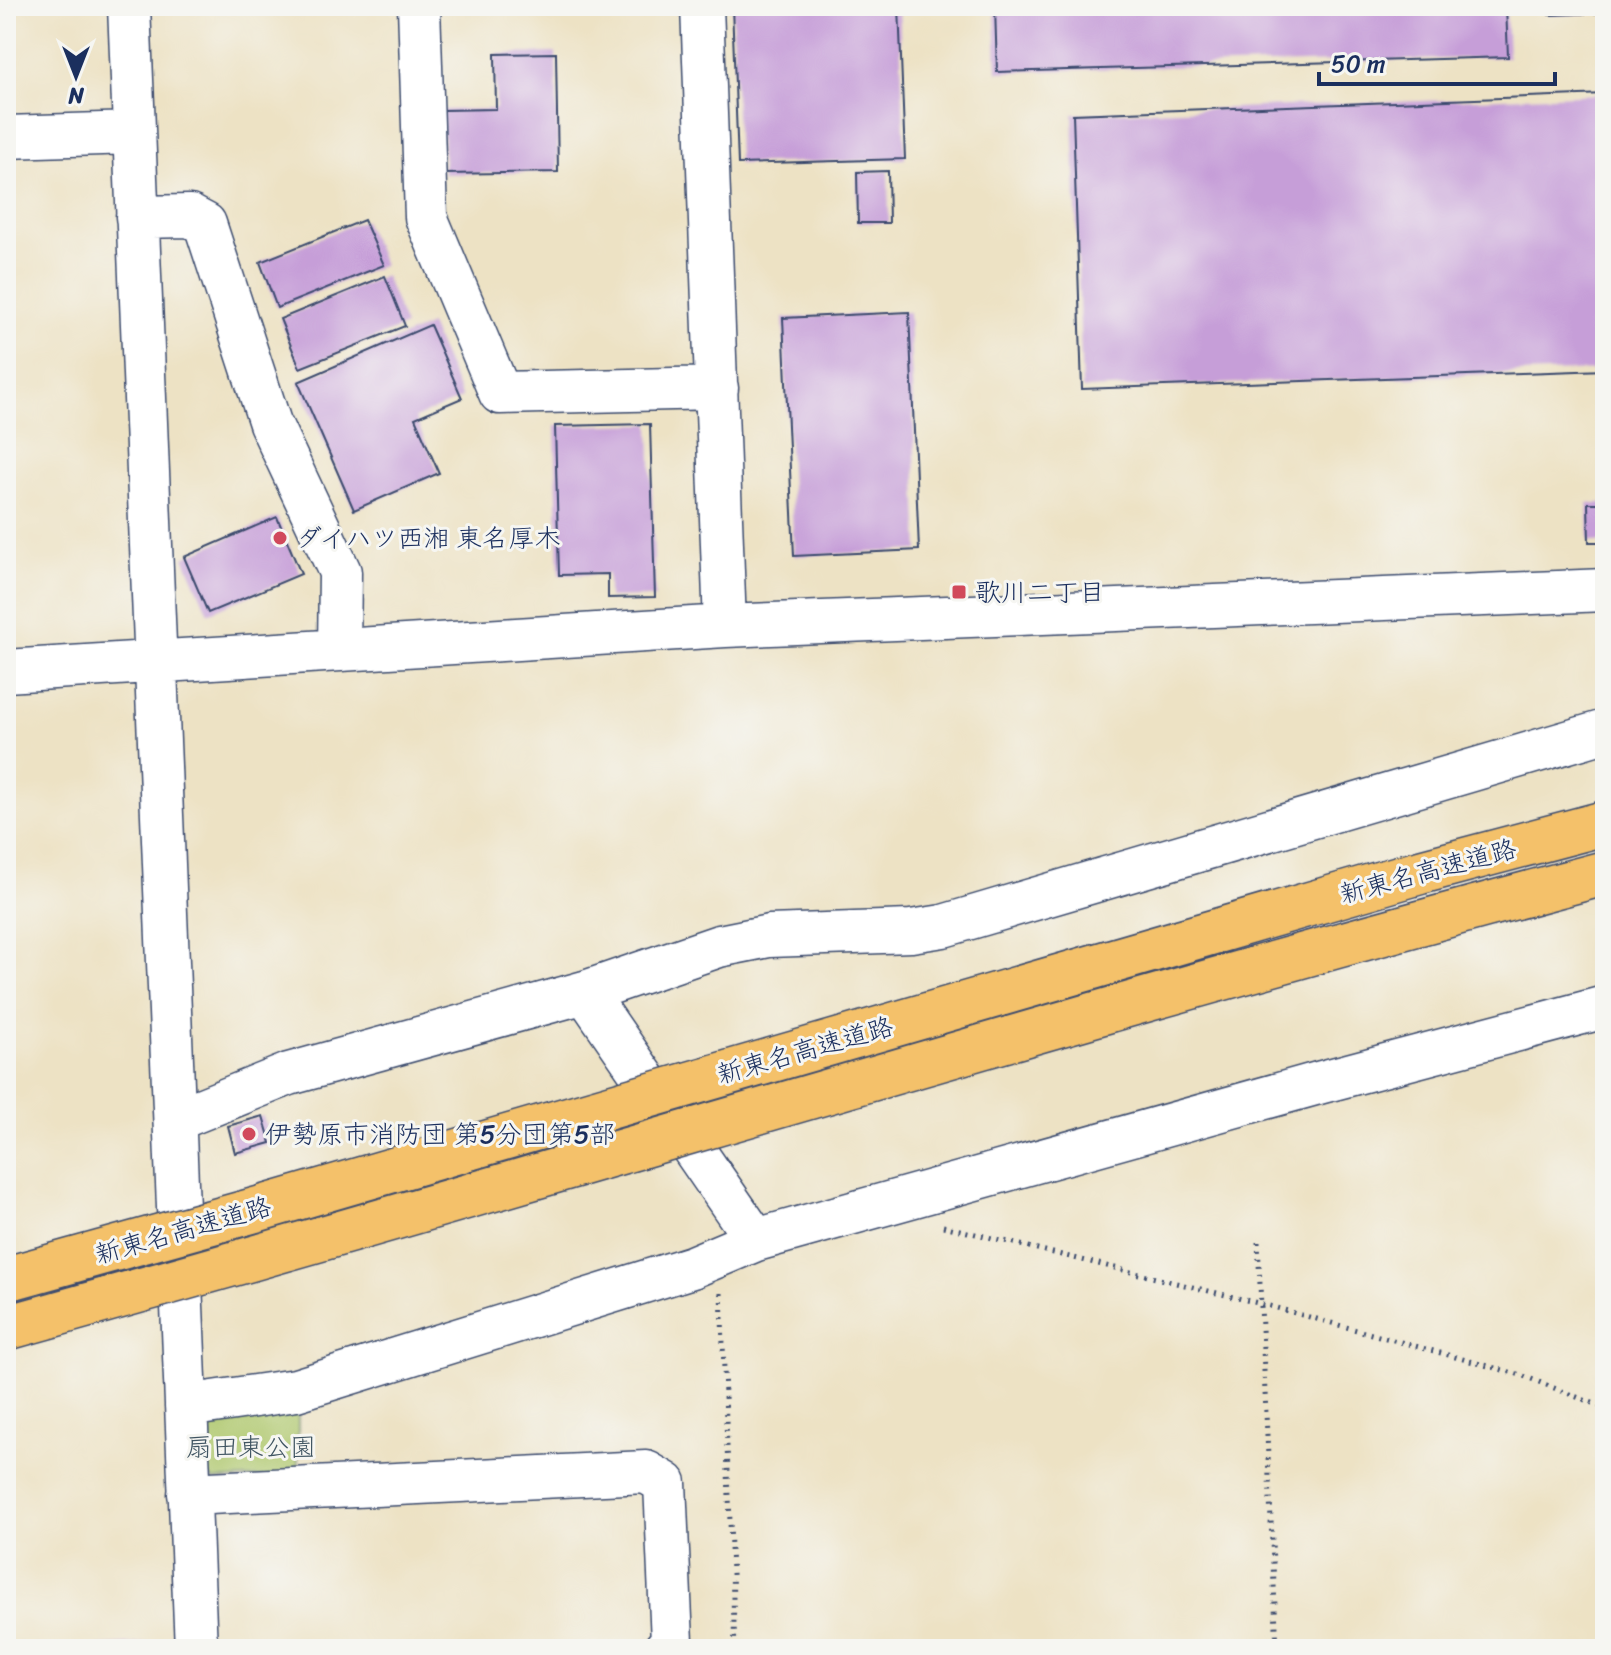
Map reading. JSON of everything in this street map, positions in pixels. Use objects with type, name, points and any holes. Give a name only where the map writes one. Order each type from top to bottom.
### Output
[{"type":"highway","name":"新東名高速道路","points":[[6,1279],[1420,872],[1605,823]]},
{"type":"highway","name":"新東名高速道路","points":[[6,1328],[284,1251],[1405,926],[1605,873]]},
{"type":"street","points":[[129,6],[196,1649]]},
{"type":"street","points":[[419,6],[426,217],[500,393],[717,388]]},
{"type":"street","points":[[702,6],[725,626]]},
{"type":"street","points":[[6,137],[134,133]]},
{"type":"street","points":[[137,217],[190,216],[205,224],[270,423],[340,572],[339,650]]},
{"type":"street","points":[[6,671],[725,626],[1605,590]]},
{"type":"street","points":[[175,1120],[289,1074],[585,992],[719,946],[769,936],[911,931],[943,926],[1605,731]]},
{"type":"street","points":[[585,992],[738,1248]]},
{"type":"street","points":[[186,1406],[296,1390],[692,1267],[738,1248],[870,1209],[1322,1082],[1605,1007]]},
{"type":"street","points":[[870,1209],[929,1223]]},
{"type":"street","points":[[189,1494],[646,1472],[665,1483],[672,1642],[665,1649]]},
{"type":"path","points":[[929,1223],[1262,1304],[1521,1375],[1605,1408]]},
{"type":"path","points":[[1258,1242],[1277,1649]]},
{"type":"path","points":[[735,1649],[738,1248]]},
{"type":"green space","name":"扇田東公園","points":[[298,1414],[298,1475],[213,1480],[204,1471],[204,1427],[237,1416]]},
{"type":"building","points":[[732,6],[899,6],[905,159],[738,164]]},
{"type":"building","points":[[995,6],[1506,6],[1508,57],[997,72]]},
{"type":"building","points":[[1548,6],[1605,6],[1605,13],[1549,15]]},
{"type":"building","points":[[556,53],[558,172],[444,174],[443,110],[496,109],[495,54]]},
{"type":"building","points":[[1605,94],[1605,370],[1082,389],[1073,114]]},
{"type":"building","points":[[888,171],[889,223],[858,223],[857,172]]},
{"type":"building","points":[[364,220],[384,265],[277,308],[260,262]]},
{"type":"building","points":[[385,276],[405,326],[300,368],[280,319]]},
{"type":"building","points":[[909,312],[919,550],[794,556],[783,318]]},
{"type":"building","points":[[430,325],[462,398],[415,418],[439,473],[354,510],[298,382]]},
{"type":"building","points":[[650,424],[655,597],[608,598],[608,574],[559,575],[555,426]]},
{"type":"building","points":[[1588,503],[1605,503],[1605,542],[1589,542]]},
{"type":"building","points":[[277,517],[301,574],[208,613],[184,557]]},
{"type":"building","name":"伊勢原市消防団 第5分団第5部","points":[[263,1116],[271,1143],[235,1153],[228,1126]]},
{"type":"building","points":[[167,1642],[167,1649],[83,1649],[83,1647]]},
{"type":"place","name":"ダイハツ西湘 東名厚木","points":[[280,538]]},
{"type":"place","name":"歌川二丁目","points":[[959,592]]},
{"type":"place","name":"伊勢原市消防団 第5分団第5部","points":[[249,1134]]}]
